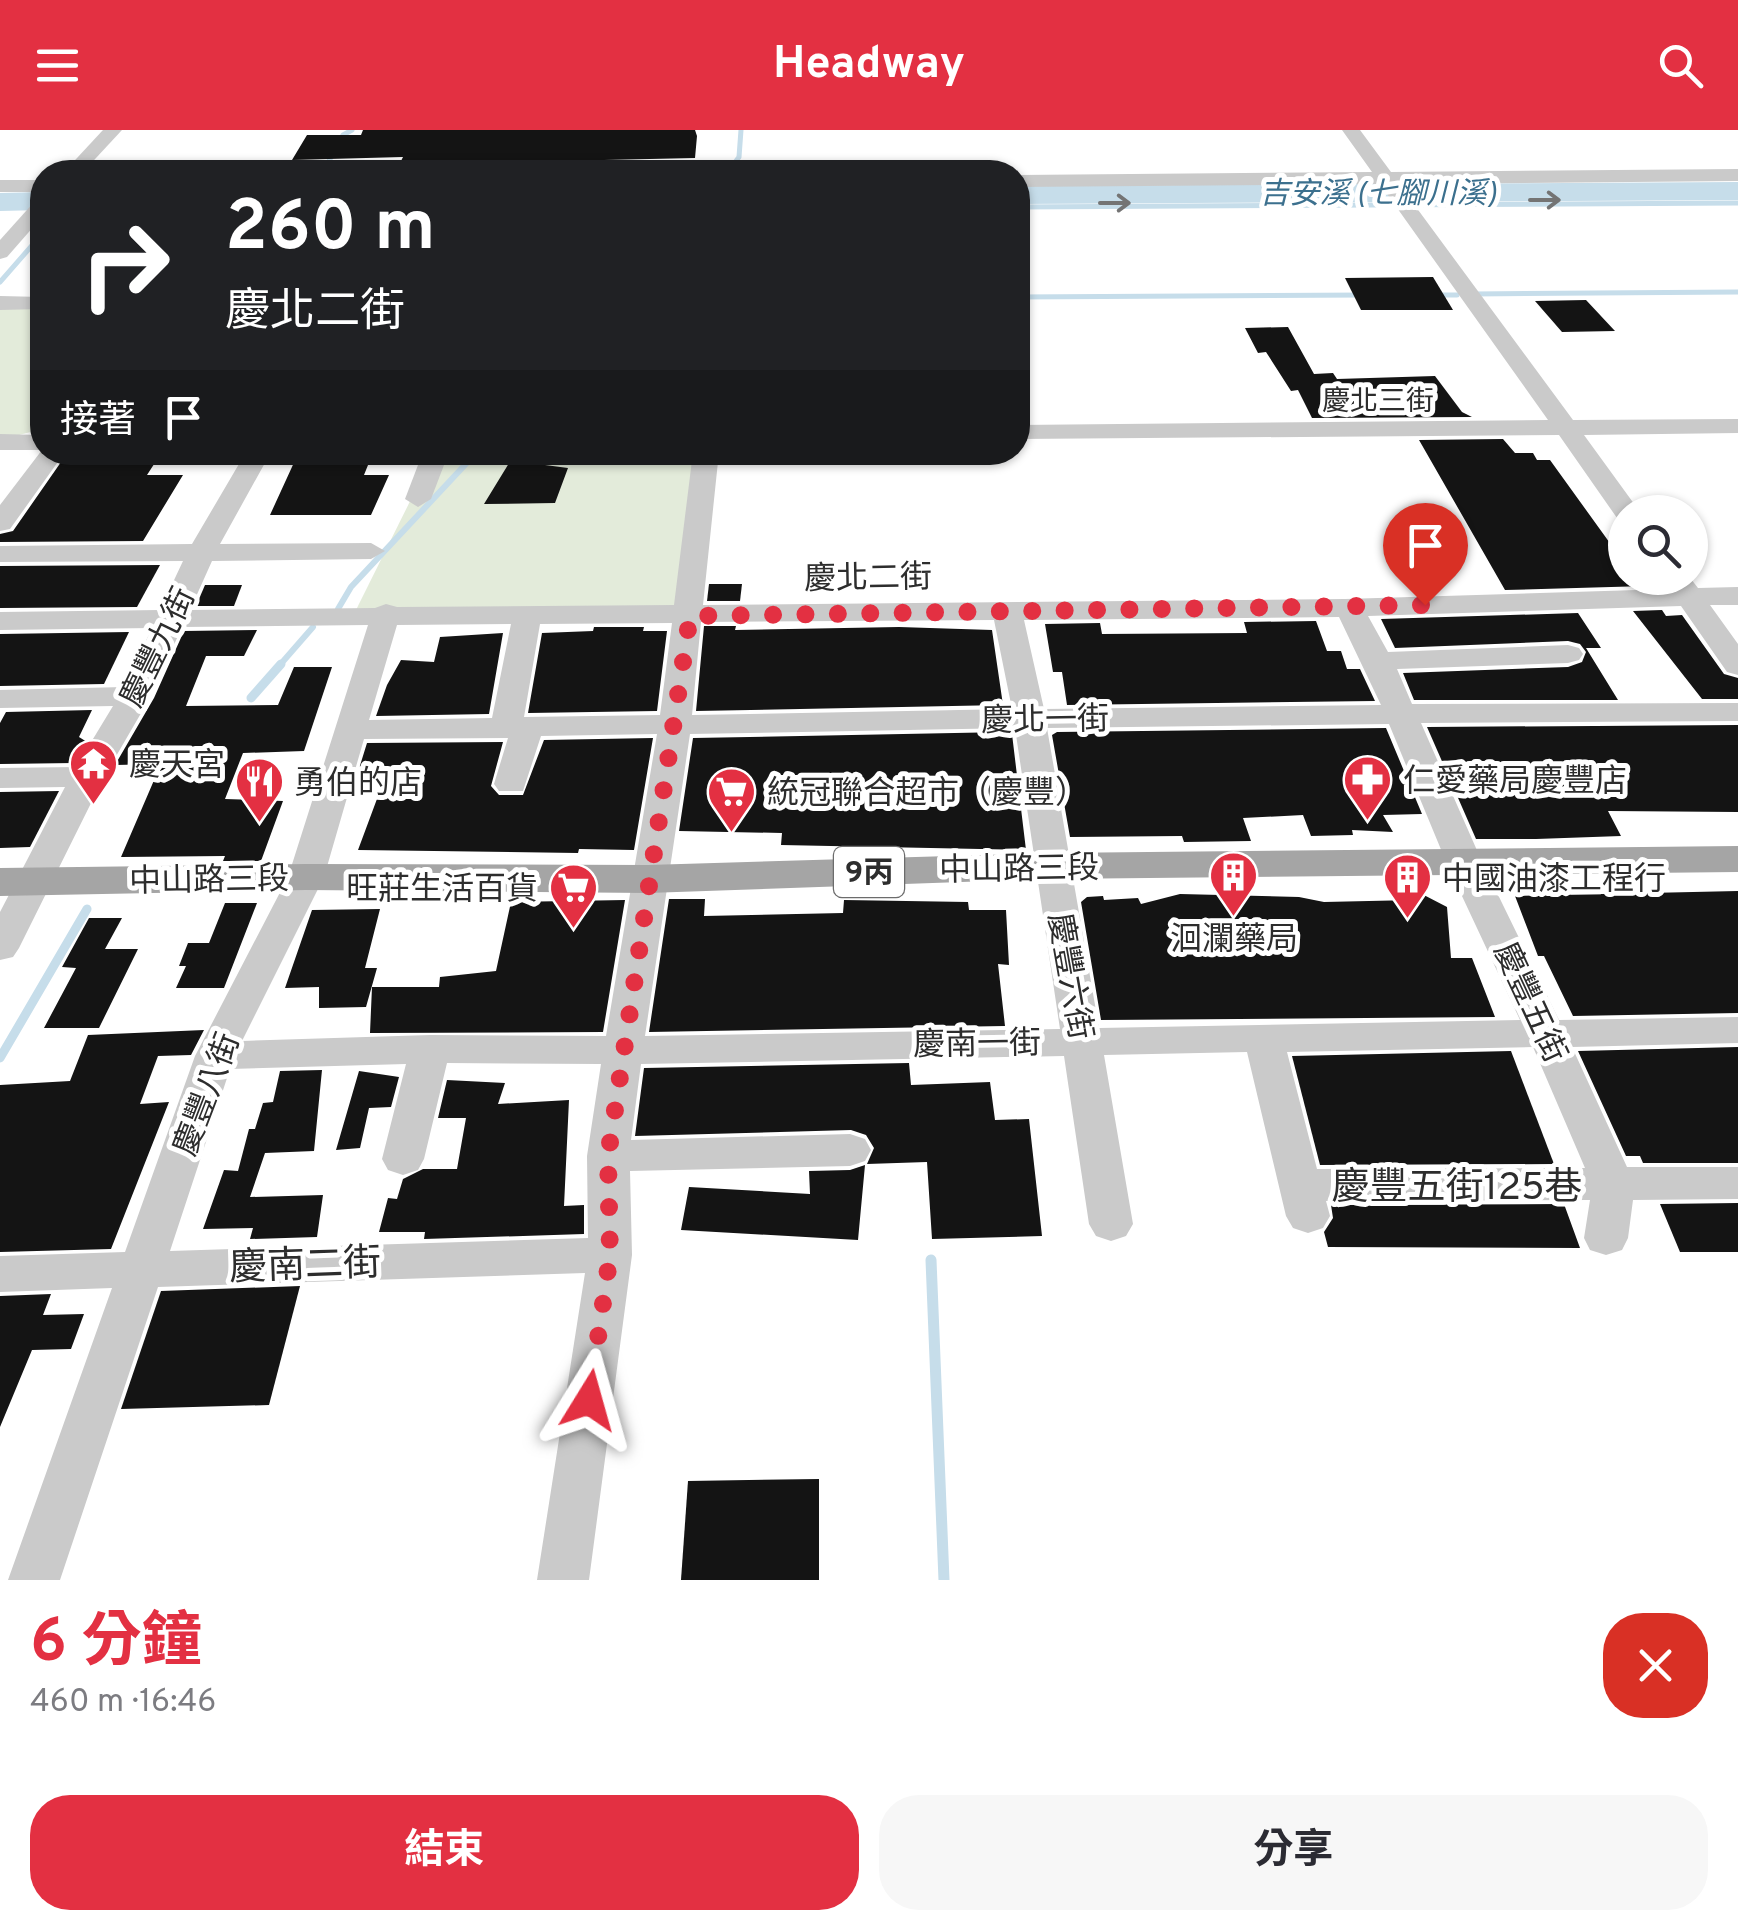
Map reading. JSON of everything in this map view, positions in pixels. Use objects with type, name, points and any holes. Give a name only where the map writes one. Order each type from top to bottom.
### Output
[{"type":"main road","name":"中山路三段","points":[[16,882],[306,877],[648,879],[1050,866],[1738,860]]},
{"type":"street","points":[[84,160],[113,130]]},
{"type":"street","points":[[102,160],[131,130]]},
{"type":"street","points":[[1351,130],[1614,495]]},
{"type":"street","points":[[1030,180],[1738,175]]},
{"type":"street","points":[[0,186],[30,186]]},
{"type":"street","points":[[0,211],[30,212]]},
{"type":"street","points":[[0,253],[30,223]]},
{"type":"street","points":[[0,269],[30,227]]},
{"type":"street","points":[[0,303],[30,303]]},
{"type":"street","name":"慶北三街","points":[[1030,432],[1738,426]]},
{"type":"street","points":[[0,442],[30,442]]},
{"type":"street","points":[[0,523],[42,465]]},
{"type":"street","name":"慶豐九街","points":[[0,948],[16,882],[87,777],[135,696],[202,551],[252,465]]},
{"type":"street","points":[[418,499],[431,465]]},
{"type":"street","points":[[564,1580],[610,1255],[608,1156],[675,724],[705,465]]},
{"type":"street","points":[[0,554],[371,552]]},
{"type":"street","name":"慶北二街","points":[[1708,591],[1738,596]]},
{"type":"street","name":"慶北二街","points":[[0,621],[386,613],[690,616],[1349,608],[1608,592]]},
{"type":"street","points":[[1689,595],[1738,666]]},
{"type":"street","name":"慶豐五街","points":[[1349,608],[1378,662],[1463,860],[1614,1186]]},
{"type":"street","name":"慶豐六街","points":[[1007,610],[1030,720],[1050,866],[1111,1224]]},
{"type":"street","name":"慶豐八街","points":[[34,1580],[145,1268],[215,1056],[306,877],[386,613]]},
{"type":"street","points":[[511,784],[527,616]]},
{"type":"street","points":[[1378,662],[1568,654]]},
{"type":"street","points":[[0,699],[135,696]]},
{"type":"street","name":"慶北一街","points":[[353,730],[1738,712]]},
{"type":"street","points":[[0,778],[87,777]]},
{"type":"street","name":"慶南一街","points":[[215,1056],[430,1049],[625,1050],[1738,1030]]},
{"type":"street","name":"慶豐五街125巷","points":[[1263,1038],[1304,1200],[1738,1183]]},
{"type":"street","points":[[403,1159],[430,1049]]},
{"type":"street","points":[[608,1156],[850,1150]]},
{"type":"street","points":[[1606,1238],[1614,1186]]},
{"type":"street","name":"慶南二街","points":[[0,1274],[610,1255]]},
{"type":"green space","points":[[0,308],[30,308],[30,432],[0,440]]},
{"type":"green space","points":[[428,465],[698,465],[682,610],[354,614]]},
{"type":"building","points":[[363,130],[695,130],[697,136],[695,158],[292,160],[307,135],[361,135]]},
{"type":"building","points":[[1433,277],[1453,310],[1361,310],[1345,278]]},
{"type":"building","points":[[1586,300],[1615,331],[1562,332],[1535,301]]},
{"type":"building","points":[[1288,327],[1314,374],[1333,373],[1337,379],[1435,376],[1462,412],[1472,417],[1312,418],[1298,390],[1291,391],[1266,352],[1258,353],[1245,328]]},
{"type":"building","points":[[1503,439],[1515,453],[1533,453],[1537,460],[1550,460],[1608,540],[1608,587],[1505,590],[1419,440]]},
{"type":"building","points":[[59,465],[153,465],[147,475],[183,475],[143,541],[0,542],[0,534],[13,531]]},
{"type":"building","points":[[293,465],[368,465],[364,475],[389,475],[371,515],[270,515]]},
{"type":"building","points":[[508,465],[568,468],[555,503],[484,504]]},
{"type":"building","points":[[160,565],[137,607],[0,608],[0,566]]},
{"type":"building","points":[[709,584],[742,584],[740,601],[707,601]]},
{"type":"building","points":[[205,585],[242,585],[234,606],[196,606]]},
{"type":"building","points":[[1662,610],[1666,616],[1682,615],[1724,674],[1738,678],[1738,699],[1702,699],[1633,611]]},
{"type":"building","points":[[1578,613],[1601,648],[1586,648],[1618,700],[1414,700],[1403,673],[1568,667],[1582,662],[1586,652],[1580,644],[1568,641],[1395,648],[1381,619]]},
{"type":"building","points":[[1316,621],[1327,651],[1341,651],[1347,669],[1360,669],[1375,701],[1067,705],[1062,672],[1053,672],[1045,624],[1100,623],[1102,634],[1247,633],[1244,622]]},
{"type":"building","points":[[704,626],[736,626],[735,630],[992,630],[1003,705],[696,711]]},
{"type":"building","points":[[594,627],[667,631],[657,711],[528,713],[542,633],[593,631]]},
{"type":"building","points":[[257,630],[244,656],[206,656],[186,706],[278,705],[294,667],[332,667],[304,751],[243,753],[225,799],[283,801],[261,861],[223,861],[225,856],[121,857],[161,764],[115,765],[154,698],[184,631]]},
{"type":"building","points":[[129,632],[104,684],[0,686],[0,634]]},
{"type":"building","points":[[503,633],[489,714],[376,716],[401,660],[434,662],[440,637]]},
{"type":"building","points":[[92,710],[79,737],[87,742],[74,763],[0,764],[0,723],[6,712]]},
{"type":"building","points":[[1738,725],[1738,812],[1608,811],[1621,836],[1536,839],[1476,839],[1427,727]]},
{"type":"building","points":[[1386,728],[1422,814],[1383,815],[1393,832],[1352,830],[1353,835],[1311,836],[1303,815],[1243,818],[1251,841],[1184,842],[1182,836],[1070,837],[1052,735],[1057,732]]},
{"type":"building","points":[[1012,734],[1026,850],[781,845],[782,833],[679,831],[693,738]]},
{"type":"building","points":[[653,738],[634,850],[358,850],[387,772],[358,772],[367,743],[503,742],[491,786],[499,795],[523,795],[544,740]]},
{"type":"building","points":[[59,791],[30,847],[0,848],[0,792]]},
{"type":"building","points":[[1738,891],[1738,1013],[1573,1016],[1544,956],[1538,956],[1515,896]]},
{"type":"building","points":[[1420,893],[1447,907],[1451,958],[1472,958],[1495,1017],[1101,1020],[1081,902],[1087,897],[1138,898],[1141,904],[1180,894],[1299,897],[1324,902],[1414,900]]},
{"type":"building","points":[[669,899],[705,899],[704,916],[843,913],[844,900],[968,902],[969,910],[1006,910],[1009,965],[998,964],[1005,1026],[649,1032]]},
{"type":"building","points":[[625,900],[603,1032],[370,1033],[372,987],[439,987],[440,977],[496,971],[511,902]]},
{"type":"building","points":[[225,903],[257,903],[224,988],[176,988],[186,966],[179,966],[188,943],[209,943]]},
{"type":"building","points":[[380,909],[365,968],[377,968],[366,1007],[319,1008],[319,987],[285,988],[312,910]]},
{"type":"building","points":[[89,918],[122,918],[105,949],[138,949],[99,1028],[44,1028],[76,968],[62,967]]},
{"type":"building","points":[[204,1030],[191,1055],[158,1056],[140,1104],[169,1102],[111,1249],[0,1252],[0,1085],[70,1081],[88,1035]]},
{"type":"building","points":[[1738,1047],[1738,1163],[1643,1163],[1640,1156],[1626,1156],[1578,1051]]},
{"type":"building","points":[[1511,1051],[1554,1164],[1320,1165],[1292,1056]]},
{"type":"building","points":[[909,1063],[911,1085],[990,1082],[995,1120],[1029,1119],[1042,1236],[932,1239],[927,1162],[867,1164],[874,1148],[866,1135],[851,1130],[635,1136],[644,1068]]},
{"type":"building","points":[[322,1070],[314,1151],[265,1153],[250,1197],[323,1195],[317,1237],[250,1239],[253,1228],[203,1229],[224,1170],[238,1171],[249,1129],[255,1129],[263,1103],[273,1102],[280,1071]]},
{"type":"building","points":[[359,1071],[399,1077],[391,1107],[369,1108],[360,1148],[336,1150]]},
{"type":"building","points":[[447,1080],[505,1083],[498,1104],[569,1100],[564,1206],[584,1205],[584,1234],[424,1239],[425,1232],[379,1232],[388,1198],[397,1199],[403,1179],[423,1169],[457,1169],[466,1118],[438,1118]]},
{"type":"building","points":[[865,1165],[858,1240],[681,1230],[689,1187],[810,1194],[809,1171],[850,1170]]},
{"type":"building","points":[[1738,1203],[1738,1252],[1680,1252],[1660,1204]]},
{"type":"building","points":[[1564,1204],[1580,1248],[1328,1247],[1324,1232],[1333,1218],[1331,1205]]},
{"type":"building","points":[[300,1286],[269,1405],[121,1409],[161,1291]]},
{"type":"building","points":[[51,1294],[43,1315],[84,1314],[71,1349],[32,1350],[0,1427],[0,1296]]},
{"type":"building","points":[[819,1479],[819,1580],[681,1580],[688,1481]]},
{"type":"waterway","points":[[329,160],[343,135],[352,130]]},
{"type":"waterway","points":[[737,160],[741,130]]},
{"type":"waterway","name":"吉安溪 (七腳川溪)","points":[[1030,195],[1738,191]]},
{"type":"waterway","name":"吉安溪 (七腳川溪)","points":[[0,202],[30,201]]},
{"type":"waterway","points":[[1030,207],[1738,203]]},
{"type":"waterway","points":[[0,282],[30,248]]},
{"type":"waterway","points":[[1474,294],[1738,292]]},
{"type":"waterway","points":[[1030,297],[1365,295]]},
{"type":"waterway","points":[[1435,295],[1457,295]]},
{"type":"waterway","points":[[338,609],[351,587],[465,465]]},
{"type":"waterway","points":[[279,666],[313,627]]},
{"type":"waterway","points":[[251,698],[281,664]]},
{"type":"waterway","points":[[0,1058],[87,909]]},
{"type":"waterway","points":[[931,1260],[944,1580]]},
{"type":"place","name":"慶天宮","points":[[94,806]]},
{"type":"place","name":"仁愛藥局慶豐店","points":[[1368,822]]},
{"type":"place","name":"勇伯的店","points":[[259,824]]},
{"type":"place","name":"統冠聯合超市（慶豐）","points":[[732,834]]},
{"type":"place","name":"洄瀾藥局","points":[[1234,918]]},
{"type":"place","name":"中國油漆工程行","points":[[1407,920]]},
{"type":"place","name":"旺莊生活百貨","points":[[573,930]]},
{"type":"route","points":[[589,1400],[610,1255],[608,1156],[690,616],[1425,605]]}]
